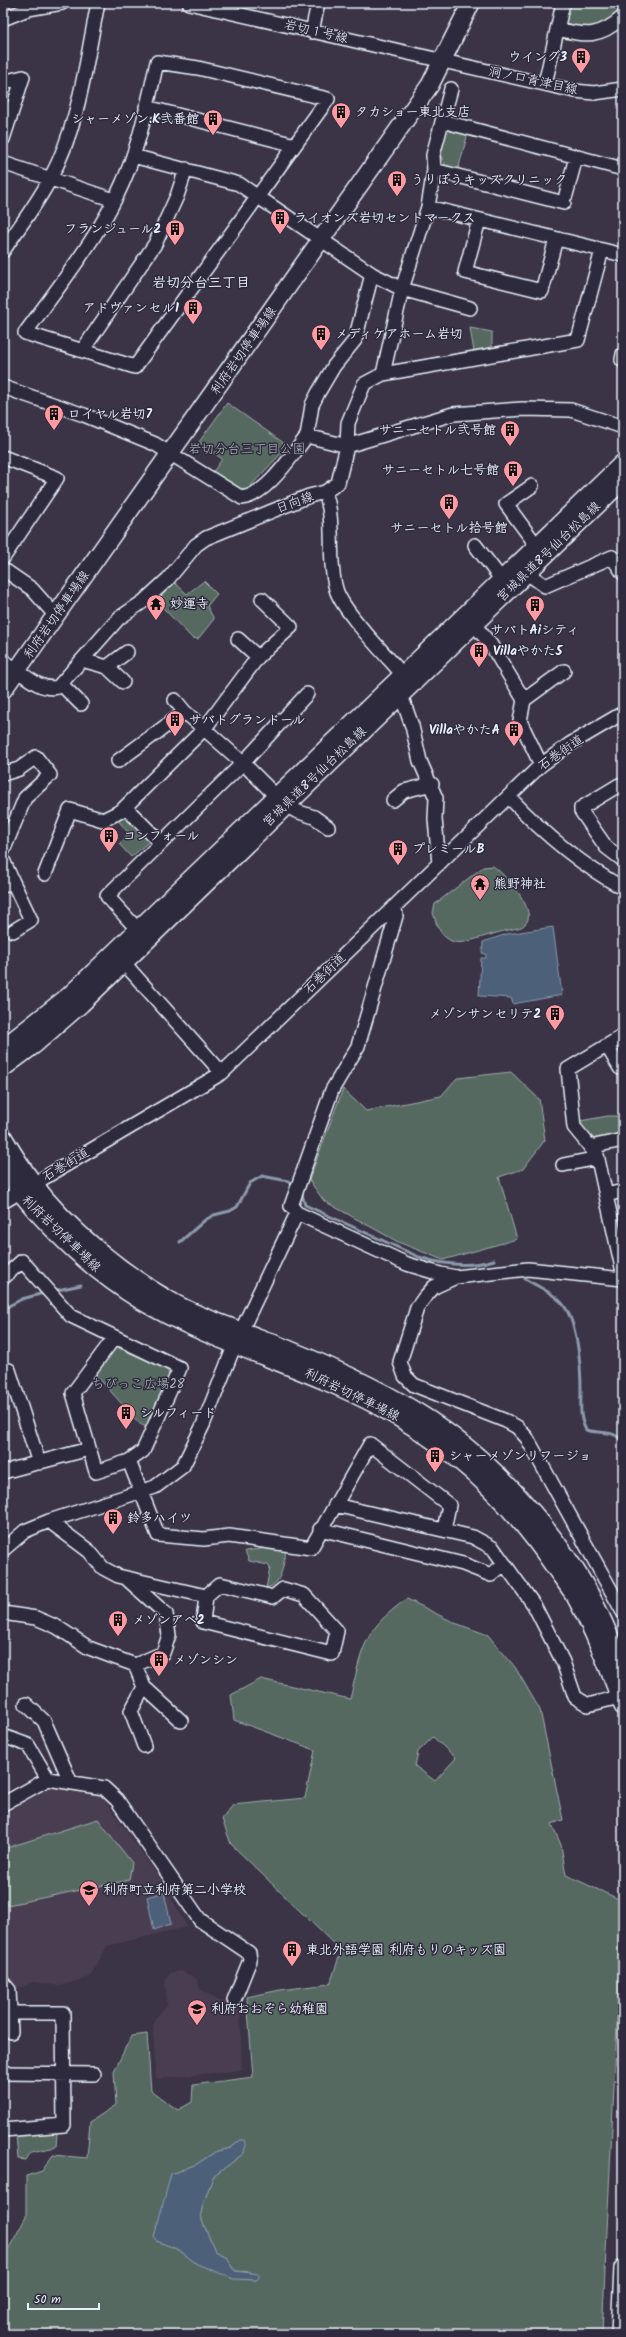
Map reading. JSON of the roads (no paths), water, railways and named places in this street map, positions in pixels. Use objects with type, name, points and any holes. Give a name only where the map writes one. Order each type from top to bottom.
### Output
[{"type":"main road","name":"利府岩切停車場線","points":[[3,690],[18,671],[323,240],[430,85],[444,61],[471,3]]},
{"type":"main road","name":"宮城県道8号仙台松島線","points":[[3,1068],[34,1045],[81,1004],[403,675],[623,463]]},
{"type":"main road","name":"宮城県道8号仙台松島線","points":[[3,1048],[70,995],[138,930],[401,695],[623,480]]},
{"type":"main road","name":"利府岩切停車場線","points":[[3,1137],[34,1185],[65,1220],[116,1263],[151,1289],[175,1304],[296,1368],[377,1405],[410,1425],[476,1474],[532,1534],[574,1595],[599,1645],[622,1700]]},
{"type":"main road","name":"利府岩切停車場線","points":[[3,1168],[19,1193],[89,1264],[116,1284],[172,1316],[321,1363],[395,1399],[454,1438],[485,1463],[509,1486],[544,1526],[586,1588],[605,1625],[623,1668]]},
{"type":"main road","points":[[620,2334],[623,2268]]},
{"type":"street","points":[[3,19],[28,9],[62,3]]},
{"type":"street","points":[[3,251],[50,180],[65,146],[76,110],[98,3]]},
{"type":"street","name":"岩切１号線","points":[[189,3],[444,61]]},
{"type":"street","points":[[312,32],[318,3]]},
{"type":"street","points":[[545,84],[564,3]]},
{"type":"street","points":[[558,29],[588,35],[600,34],[623,17]]},
{"type":"street","name":"洞ノ口青津目線","points":[[444,61],[545,84],[594,93],[623,89]]},
{"type":"street","points":[[157,62],[198,68],[328,99],[295,145],[135,367],[24,333],[81,256],[114,200],[133,156],[157,62]]},
{"type":"street","points":[[3,82],[23,77],[3,139]]},
{"type":"street","points":[[383,374],[402,289],[428,207],[434,170],[433,155],[451,88]]},
{"type":"street","points":[[146,107],[295,145]]},
{"type":"street","points":[[442,121],[623,169]]},
{"type":"street","points":[[133,156],[239,184],[372,274],[402,289],[470,308]]},
{"type":"street","points":[[434,170],[565,199],[576,157]]},
{"type":"street","points":[[3,163],[50,180],[114,200]]},
{"type":"street","points":[[82,351],[155,244],[178,196],[186,169]]},
{"type":"street","points":[[428,207],[623,256]]},
{"type":"street","points":[[479,220],[465,272],[542,291],[556,239]]},
{"type":"street","name":"日向線","points":[[61,684],[119,618],[144,601],[168,579],[196,545],[206,538],[301,499],[325,492],[338,483],[348,446],[348,423],[364,384],[383,374],[578,340],[602,250]]},
{"type":"street","points":[[3,387],[84,415],[155,444],[242,498],[250,497],[262,490],[307,436],[312,405],[318,393],[334,366],[355,340],[372,274]]},
{"type":"street","points":[[307,436],[348,446],[453,414],[522,409],[571,410],[623,427]]},
{"type":"street","points":[[3,558],[57,478],[5,462]]},
{"type":"street","points":[[532,486],[506,504],[537,546]]},
{"type":"street","points":[[325,492],[328,502],[330,554],[336,590],[352,615],[403,675]]},
{"type":"street","points":[[475,545],[502,580]]},
{"type":"street","points":[[527,573],[545,586],[612,557],[623,573]]},
{"type":"street","points":[[3,569],[32,589],[56,616]]},
{"type":"street","points":[[45,874],[70,810],[103,820],[125,808],[205,728],[258,657],[291,627],[262,599]]},
{"type":"street","points":[[474,624],[491,645],[524,700],[520,721],[541,765]]},
{"type":"street","points":[[238,639],[258,657]]},
{"type":"street","points":[[108,667],[126,652]]},
{"type":"street","points":[[82,660],[108,667],[123,682]]},
{"type":"street","points":[[3,661],[50,689],[58,687],[61,684],[81,704]]},
{"type":"street","points":[[524,700],[564,671]]},
{"type":"street","points":[[138,930],[107,896],[243,763],[307,694]]},
{"type":"street","points":[[401,695],[412,726],[420,761],[432,784],[436,798],[435,819],[439,864]]},
{"type":"street","points":[[175,700],[185,712],[243,763],[281,801],[314,817],[328,827]]},
{"type":"street","points":[[118,761],[185,712]]},
{"type":"street","name":"石巻街道","points":[[3,1202],[222,1073],[541,765],[570,744],[623,713]]},
{"type":"street","points":[[3,774],[19,769],[36,757],[50,775],[25,798],[3,851]]},
{"type":"street","points":[[393,800],[404,791],[432,784]]},
{"type":"street","points":[[623,787],[619,785],[581,808],[581,811],[606,847],[623,860]]},
{"type":"street","points":[[508,797],[561,848],[592,871],[623,888]]},
{"type":"street","points":[[125,808],[161,843]]},
{"type":"street","points":[[3,860],[8,883],[31,920],[12,931]]},
{"type":"street","points":[[394,908],[396,916],[358,1046],[332,1090],[291,1206],[296,1213],[407,1264],[424,1270],[456,1277],[528,1269],[623,1279]]},
{"type":"street","points":[[123,962],[222,1073]]},
{"type":"street","points":[[623,1036],[568,1069],[574,1127],[598,1158],[606,1195],[620,1244],[623,1272]]},
{"type":"street","points":[[607,1046],[620,1068]]},
{"type":"street","points":[[590,1147],[623,1140]]},
{"type":"street","points":[[563,1165],[598,1158]]},
{"type":"street","points":[[606,1195],[623,1191]]},
{"type":"street","points":[[3,1550],[25,1531],[49,1521],[142,1492],[155,1487],[174,1475],[190,1456],[239,1337],[296,1213]]},
{"type":"street","points":[[3,1278],[22,1261],[70,1316],[180,1368],[143,1451],[129,1461],[96,1472],[74,1393],[114,1338]]},
{"type":"street","points":[[456,1277],[434,1288],[418,1308],[400,1362],[402,1370],[414,1385],[506,1420],[517,1427],[527,1438],[623,1612]]},
{"type":"street","points":[[3,1371],[9,1370],[39,1463]]},
{"type":"street","points":[[129,1461],[158,1535],[204,1539],[229,1536],[311,1548],[320,1529],[370,1444],[450,1505],[444,1530]]},
{"type":"street","points":[[3,1472],[89,1449]]},
{"type":"street","points":[[335,1504],[444,1530],[483,1542],[493,1548],[534,1605],[563,1662],[575,1697],[588,1705],[622,1700]]},
{"type":"street","points":[[49,1521],[89,1551],[103,1568],[118,1576],[206,1596]]},
{"type":"street","points":[[320,1529],[463,1564],[491,1575],[504,1564]]},
{"type":"street","points":[[3,1613],[36,1618],[57,1627],[89,1648],[135,1665],[163,1652],[169,1635],[166,1614],[126,1578]]},
{"type":"street","points":[[220,1584],[273,1596],[283,1589],[304,1595],[336,1631],[332,1654],[203,1622],[206,1596],[220,1584]]},
{"type":"street","points":[[135,1665],[144,1687],[181,1721]]},
{"type":"street","points":[[144,1687],[131,1711],[144,1746]]},
{"type":"street","points":[[26,1704],[44,1721],[71,1783]]},
{"type":"street","points":[[3,1736],[28,1745],[48,1779]]},
{"type":"street","points":[[3,1804],[48,1779],[104,1788],[118,1800],[200,1920],[249,1953],[250,1960],[234,2000]]},
{"type":"street","points":[[3,1984],[10,1990],[6,2012],[11,2032]]},
{"type":"street","points":[[3,2130],[64,2125],[63,2013],[6,2012]]},
{"type":"street","points":[[3,2074],[94,2074]]},
{"type":"water","points":[[553,927],[562,995],[513,1004],[511,998],[479,996],[481,958],[486,958],[486,954],[482,953],[483,942],[507,934]]},
{"type":"water","points":[[164,1892],[171,1924],[154,1930],[147,1897]]},
{"type":"water","points":[[241,2140],[244,2140],[245,2144],[244,2153],[213,2177],[201,2213],[202,2221],[215,2251],[227,2257],[235,2271],[259,2274],[259,2278],[256,2280],[234,2279],[197,2264],[179,2250],[157,2241],[154,2237],[171,2174],[197,2164],[215,2152],[231,2148]]},
{"type":"waterway","points":[[180,1242],[205,1220],[214,1215],[230,1211],[237,1207],[250,1183],[262,1176],[288,1181],[295,1186]]},
{"type":"waterway","points":[[301,1191],[305,1205],[419,1257],[447,1264],[465,1265],[494,1260]]},
{"type":"waterway","points":[[525,1279],[557,1298],[567,1310],[575,1332],[577,1344],[581,1381],[582,1421],[586,1430],[611,1434],[616,1436],[623,1443]]},
{"type":"waterway","points":[[53,1291],[81,1285]]},
{"type":"waterway","points":[[3,1309],[22,1299],[44,1293]]},
{"type":"place","name":"ウイング3","points":[[581,74]]},
{"type":"place","name":"タカショー東北支店","points":[[341,129]]},
{"type":"place","name":"シャーメゾン.K弐番館","points":[[213,136]]},
{"type":"place","name":"うりぼうキッズクリニック","points":[[397,197]]},
{"type":"place","name":"ライオンズ岩切セントマークス","points":[[280,235]]},
{"type":"place","name":"フランジュール2","points":[[175,246]]},
{"type":"place","name":"アドヴァンセル1","points":[[193,325]]},
{"type":"place","name":"メディケアホーム岩切","points":[[321,351]]},
{"type":"place","name":"ロイヤル岩切7","points":[[54,431]]},
{"type":"place","name":"サニーセトル弐号館","points":[[510,447]]},
{"type":"place","name":"サニーセトル七号館","points":[[513,487]]},
{"type":"place","name":"サニーセトル拾号館","points":[[449,520]]},
{"type":"place","name":"妙運寺","points":[[156,621]]},
{"type":"place","name":"サバトAiシティ","points":[[535,622]]},
{"type":"place","name":"Villaやかた5","points":[[479,668]]},
{"type":"place","name":"サバトグランドール","points":[[175,737]]},
{"type":"place","name":"VillaやかたA","points":[[514,747]]},
{"type":"place","name":"コンフォール","points":[[109,853]]},
{"type":"place","name":"プレミールB","points":[[398,866]]},
{"type":"place","name":"熊野神社","points":[[480,901]]},
{"type":"place","name":"メゾンサンセリテ2","points":[[555,1031]]},
{"type":"place","name":"シルフィード","points":[[126,1430]]},
{"type":"place","name":"シャーメゾンリフージョ","points":[[435,1473]]},
{"type":"place","name":"鈴多ハイツ","points":[[113,1535]]},
{"type":"place","name":"メゾンアベ2","points":[[118,1637]]},
{"type":"place","name":"メゾンシン","points":[[159,1677]]},
{"type":"place","name":"利府町立利府第二小学校","points":[[89,1907]]},
{"type":"place","name":"東北外語学園 利府もりのキッズ園","points":[[292,1967]]},
{"type":"place","name":"利府おおぞら幼稚園","points":[[197,2026]]},
{"type":"district","name":"岩切分台三丁目","points":[[201,283]]},
{"type":"park label","name":"岩切分台三丁目公園","points":[[247,449]]},
{"type":"park label","name":"ちびっこ広場28","points":[[138,1384]]}]
